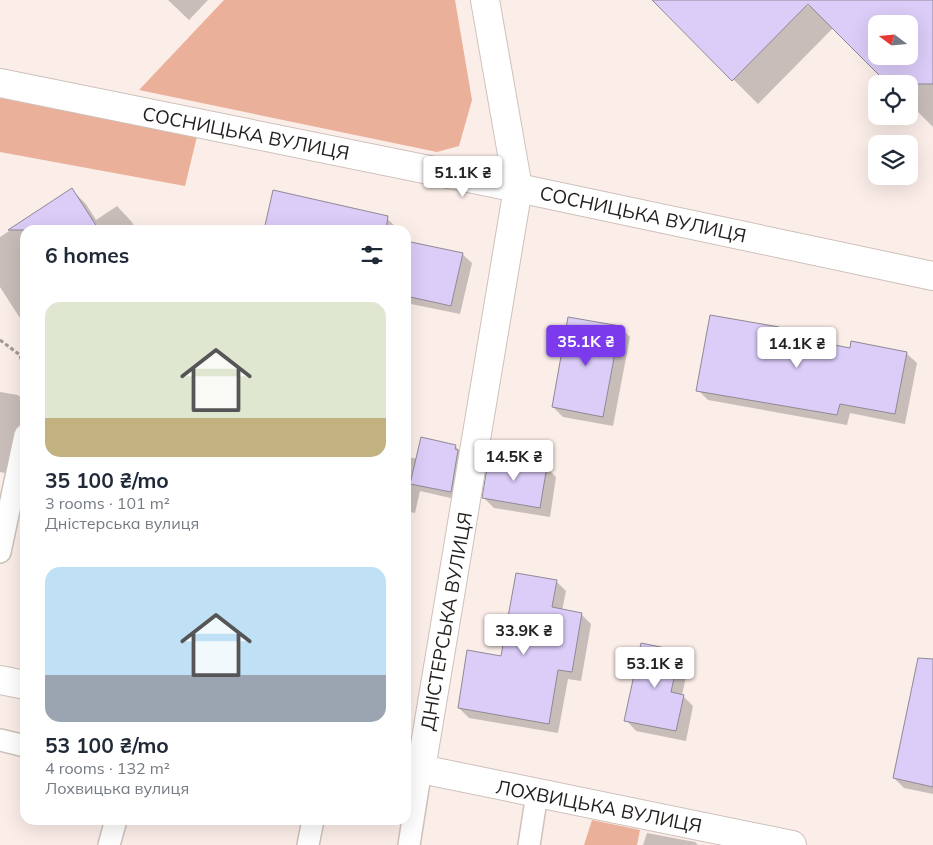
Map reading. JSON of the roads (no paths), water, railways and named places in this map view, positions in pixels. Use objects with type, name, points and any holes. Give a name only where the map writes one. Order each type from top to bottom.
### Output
[{"type":"street","name":"ДНІСТЕРСЬКА ВУЛИЦЯ","points":[[413,768],[518,188],[485,0]]},
{"type":"street","name":"СОСНИЦЬКА ВУЛИЦЯ","points":[[0,83],[518,188],[933,276]]},
{"type":"street","points":[[0,680],[20,684]]},
{"type":"street","name":"ЛОХВИЦЬКА ВУЛИЦЯ","points":[[413,768],[792,845]]},
{"type":"lane","points":[[0,552],[20,458]]},
{"type":"lane","points":[[0,740],[20,745]]},
{"type":"lane","points":[[411,806],[413,768]]},
{"type":"lane","points":[[528,845],[536,794]]},
{"type":"lane","points":[[109,845],[115,825]]},
{"type":"lane","points":[[308,845],[312,825]]},
{"type":"lane","points":[[409,845],[410,825]]}]
